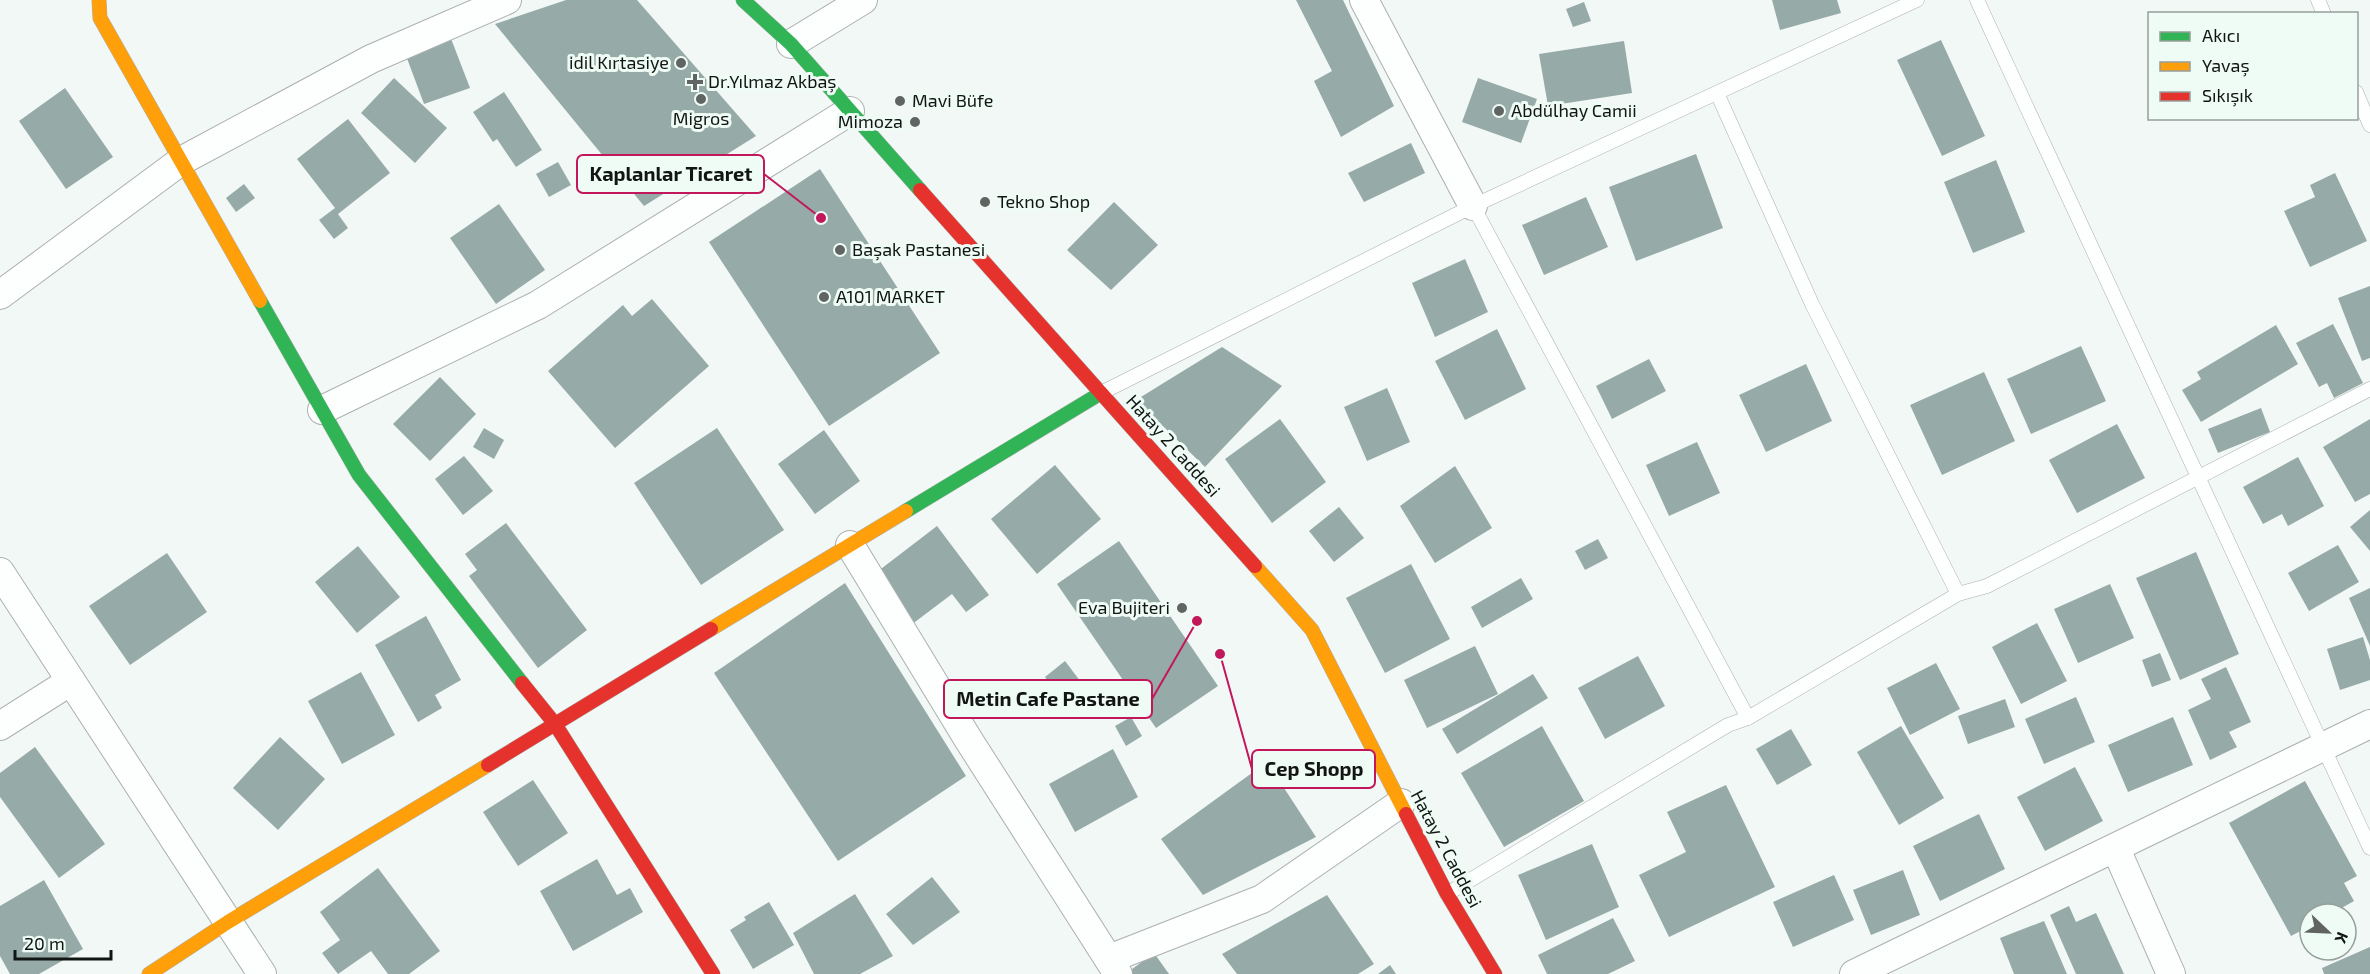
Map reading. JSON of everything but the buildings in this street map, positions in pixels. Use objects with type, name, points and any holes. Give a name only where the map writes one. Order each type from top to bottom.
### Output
[{"type":"street","points":[[99,0],[100,18],[358,475],[555,724],[713,974]]},
{"type":"street","points":[[0,295],[181,161],[371,59],[507,0]]},
{"type":"street","name":"Hatay 2 Caddesi","points":[[743,0],[791,44],[1312,630],[1447,894],[1495,974]]},
{"type":"street","points":[[791,44],[863,0]]},
{"type":"street","points":[[1364,0],[1473,206]]},
{"type":"street","points":[[321,410],[538,305],[850,111]]},
{"type":"street","points":[[148,974],[228,922],[1101,393]]},
{"type":"street","points":[[850,546],[974,749],[1114,966],[1262,898],[1401,802]]},
{"type":"street","points":[[0,572],[262,974]]},
{"type":"street","points":[[0,726],[71,681]]},
{"type":"street","points":[[1869,971],[2370,724]]},
{"type":"street","points":[[2116,849],[2171,974]]},
{"type":"lane","points":[[1101,393],[1473,206],[1917,0]]},
{"type":"lane","points":[[1977,0],[2370,848]]},
{"type":"lane","points":[[1717,93],[1812,304],[1958,594]]},
{"type":"lane","points":[[2358,95],[2367,108],[2370,124]]},
{"type":"lane","points":[[1473,206],[1749,718]]},
{"type":"lane","points":[[1447,894],[1728,725],[1749,718],[1958,594],[1987,586],[2370,389]]},
{"type":"traffic: fast","points":[[743,0],[791,44],[920,190]]},
{"type":"traffic: fast","points":[[260,301],[359,475],[522,683]]},
{"type":"traffic: fast","points":[[906,511],[1101,393]]},
{"type":"traffic: slow","points":[[99,0],[100,18],[260,301]]},
{"type":"traffic: slow","points":[[711,629],[906,511]]},
{"type":"traffic: slow","points":[[1255,566],[1312,630],[1406,814]]},
{"type":"traffic: slow","points":[[149,974],[228,922],[488,765]]},
{"type":"traffic: jam","points":[[920,190],[1255,566]]},
{"type":"traffic: jam","points":[[488,765],[711,629]]},
{"type":"traffic: jam","points":[[522,683],[555,724],[713,974]]},
{"type":"traffic: jam","points":[[1406,814],[1447,894],[1495,974]]},
{"type":"place","name":"idil Kırtasiye","points":[[681,63]]},
{"type":"place","name":"Dr.Yılmaz Akbaş","points":[[695,82]]},
{"type":"place","name":"Migros","points":[[701,99]]},
{"type":"place","name":"Mavi Büfe","points":[[900,101]]},
{"type":"place","name":"Abdülhay Camii","points":[[1499,111]]},
{"type":"place","name":"Mimoza","points":[[915,122]]},
{"type":"place","name":"Tekno Shop","points":[[985,202]]},
{"type":"place","name":"Kaplanlar Ticaret","points":[[821,218]]},
{"type":"place","name":"Başak Pastanesi","points":[[840,250]]},
{"type":"place","name":"A101 MARKET","points":[[824,297]]},
{"type":"place","name":"Eva Bujiteri","points":[[1182,608]]},
{"type":"place","name":"Metin Cafe Pastane","points":[[1197,621]]},
{"type":"place","name":"Cep Shopp","points":[[1220,654]]}]
